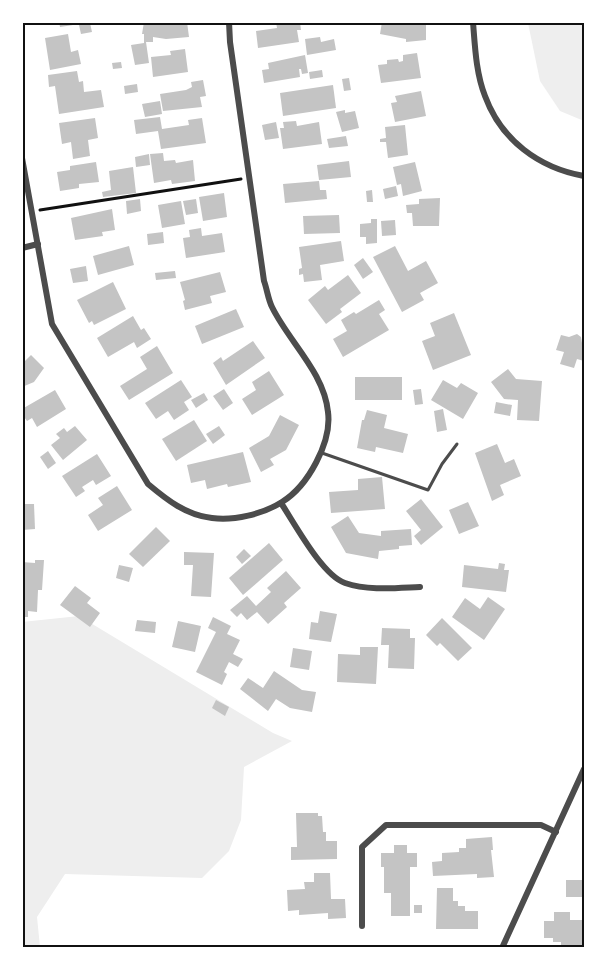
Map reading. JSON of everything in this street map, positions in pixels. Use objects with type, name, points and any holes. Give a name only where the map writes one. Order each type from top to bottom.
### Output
[{"type":"street","points":[[22,158],[52,324],[148,484],[168,501],[189,513],[213,519],[249,516],[281,503],[307,478],[322,453],[329,429],[328,411],[314,375],[272,306],[264,281],[231,53],[229,22]]},
{"type":"street","points":[[473,22],[479,74],[485,96],[494,115],[509,136],[542,164],[567,173],[585,176]]},
{"type":"street","points":[[22,248],[38,244]]},
{"type":"street","points":[[281,503],[327,571],[344,583],[374,588],[420,587]]},
{"type":"street","points":[[502,948],[585,769]]},
{"type":"street","points":[[362,926],[362,847],[386,825],[541,825],[556,832]]},
{"type":"lane","points":[[322,453],[428,490],[442,464],[457,444]]},
{"type":"path","points":[[32,211],[250,178]]},
{"type":"shaded area","points":[[528,23],[584,23],[584,121],[560,111],[540,81]]},
{"type":"shaded area","points":[[79,616],[273,733],[292,741],[244,767],[241,820],[229,851],[202,878],[65,874],[37,917],[40,947],[23,947],[22,622]]},
{"type":"building","points":[[59,22],[72,22],[73,25],[60,27]]},
{"type":"building","points":[[144,22],[187,22],[189,37],[166,39],[153,37],[153,42],[146,42],[149,63],[135,65],[131,45],[144,43],[144,34],[142,34]]},
{"type":"building","points":[[276,22],[300,22],[301,30],[297,30],[299,42],[258,48],[256,31],[277,28]]},
{"type":"building","points":[[382,22],[426,22],[426,40],[406,42],[406,39],[380,34]]},
{"type":"building","points":[[90,23],[92,32],[81,34],[79,25]]},
{"type":"building","points":[[68,34],[71,52],[78,50],[81,64],[50,70],[45,38]]},
{"type":"building","points":[[320,37],[321,42],[334,39],[336,50],[307,55],[305,39]]},
{"type":"building","points":[[185,49],[188,72],[153,77],[151,57],[171,55],[170,51]]},
{"type":"building","points":[[417,53],[421,78],[381,83],[378,65],[387,64],[387,60],[403,61],[403,55]]},
{"type":"building","points":[[305,55],[308,73],[302,74],[299,69],[300,77],[264,83],[262,70],[269,69],[268,63]]},
{"type":"building","points":[[121,62],[122,68],[113,69],[112,63]]},
{"type":"building","points":[[322,70],[323,77],[310,79],[309,72]]},
{"type":"building","points":[[77,71],[79,82],[83,81],[84,92],[101,90],[104,107],[59,114],[55,86],[49,87],[48,75]]},
{"type":"building","points":[[349,78],[351,90],[344,91],[342,79]]},
{"type":"building","points":[[203,80],[206,96],[200,97],[202,107],[163,111],[160,94],[186,90],[192,87],[191,82]]},
{"type":"building","points":[[137,84],[138,92],[125,94],[124,86]]},
{"type":"building","points":[[333,85],[336,108],[283,116],[280,93]]},
{"type":"building","points":[[421,91],[426,116],[395,122],[391,103],[397,102],[395,96]]},
{"type":"building","points":[[160,101],[162,114],[145,117],[142,104]]},
{"type":"building","points":[[345,110],[345,113],[355,111],[359,128],[342,132],[336,112]]},
{"type":"building","points":[[160,117],[162,129],[189,125],[188,120],[202,118],[206,143],[161,149],[158,131],[136,134],[134,120]]},
{"type":"building","points":[[95,118],[98,138],[88,140],[90,156],[73,159],[71,142],[62,144],[59,123]]},
{"type":"building","points":[[296,121],[297,126],[319,122],[322,144],[283,149],[280,128],[284,128],[283,122]]},
{"type":"building","points":[[276,122],[279,138],[265,140],[262,125]]},
{"type":"building","points":[[405,125],[408,155],[388,158],[386,142],[380,142],[380,139],[386,138],[385,127]]},
{"type":"building","points":[[346,136],[348,146],[329,148],[327,139]]},
{"type":"building","points":[[163,153],[164,161],[175,160],[176,163],[193,160],[195,181],[172,184],[171,180],[154,183],[150,154]]},
{"type":"building","points":[[149,154],[150,165],[136,167],[135,157]]},
{"type":"building","points":[[349,161],[351,177],[319,180],[317,165]]},
{"type":"building","points":[[96,162],[99,182],[79,184],[79,188],[60,191],[57,172],[70,170],[70,166]]},
{"type":"building","points":[[415,162],[422,191],[403,196],[401,184],[397,185],[393,167]]},
{"type":"building","points":[[133,167],[136,193],[103,197],[102,192],[111,190],[109,171]]},
{"type":"building","points":[[319,181],[320,190],[326,190],[327,199],[285,203],[283,184]]},
{"type":"building","points":[[396,186],[398,196],[385,199],[383,189]]},
{"type":"building","points":[[372,190],[373,202],[367,202],[366,191]]},
{"type":"building","points":[[224,193],[227,217],[203,221],[199,197]]},
{"type":"building","points":[[440,198],[439,226],[413,226],[412,213],[407,213],[406,205],[419,204],[419,199]]},
{"type":"building","points":[[140,199],[141,211],[127,214],[126,201]]},
{"type":"building","points":[[196,199],[198,213],[186,215],[183,201]]},
{"type":"building","points":[[181,201],[185,224],[162,228],[158,205]]},
{"type":"building","points":[[112,209],[115,230],[102,232],[103,236],[75,240],[71,218]]},
{"type":"building","points":[[339,215],[340,233],[304,234],[303,216]]},
{"type":"building","points":[[371,219],[377,219],[377,243],[366,244],[366,237],[360,237],[360,224],[371,223]]},
{"type":"building","points":[[395,220],[396,235],[382,236],[381,221]]},
{"type":"building","points":[[201,228],[202,236],[222,233],[225,252],[186,258],[183,238],[190,237],[189,230]]},
{"type":"building","points":[[163,232],[164,243],[148,245],[147,234]]},
{"type":"building","points":[[341,241],[344,261],[320,265],[322,280],[304,282],[303,274],[299,275],[299,269],[302,268],[299,247]]},
{"type":"building","points":[[129,246],[134,265],[98,275],[93,256]]},
{"type":"building","points":[[395,246],[408,271],[426,261],[438,283],[420,293],[424,300],[402,312],[373,257]]},
{"type":"building","points":[[363,258],[373,272],[363,279],[354,265]]},
{"type":"building","points":[[86,266],[88,281],[73,283],[70,269]]},
{"type":"building","points":[[175,271],[176,278],[156,280],[155,273]]},
{"type":"building","points":[[220,272],[226,292],[210,296],[212,303],[185,310],[180,282]]},
{"type":"building","points":[[348,275],[361,293],[340,309],[342,312],[326,324],[308,300],[325,286],[328,290]]},
{"type":"building","points":[[113,282],[126,309],[94,325],[92,321],[89,323],[77,300]]},
{"type":"building","points":[[379,300],[385,310],[379,314],[389,330],[343,357],[333,339],[347,331],[341,320]]},
{"type":"building","points":[[236,309],[244,327],[202,344],[195,326]]},
{"type":"building","points":[[454,313],[471,355],[433,370],[422,341],[435,336],[430,323]]},
{"type":"building","points":[[133,316],[141,330],[144,328],[151,339],[137,348],[134,342],[108,357],[97,338]]},
{"type":"building","points":[[577,334],[584,344],[584,361],[577,359],[574,368],[560,364],[564,352],[556,350],[561,335],[569,337]]},
{"type":"building","points":[[253,341],[265,358],[226,385],[213,363],[221,357],[223,361]]},
{"type":"building","points":[[157,346],[173,373],[129,400],[120,386],[147,369],[140,357]]},
{"type":"building","points":[[31,355],[44,368],[34,382],[22,387],[22,364]]},
{"type":"building","points":[[508,369],[516,379],[542,381],[539,421],[517,420],[518,400],[504,399],[491,382]]},
{"type":"building","points":[[269,371],[284,395],[252,415],[242,399],[256,390],[252,382]]},
{"type":"building","points":[[355,377],[402,377],[402,400],[355,400]]},
{"type":"building","points":[[181,380],[192,397],[184,402],[189,410],[174,420],[168,411],[156,419],[145,403]]},
{"type":"building","points":[[443,380],[457,388],[461,383],[478,393],[463,419],[431,400]]},
{"type":"building","points":[[224,389],[233,403],[223,410],[213,396]]},
{"type":"building","points":[[421,389],[423,404],[415,405],[413,390]]},
{"type":"building","points":[[55,390],[66,409],[37,427],[32,418],[27,421],[22,414],[22,409]]},
{"type":"building","points":[[204,393],[208,400],[196,408],[191,400]]},
{"type":"building","points":[[496,402],[512,405],[510,416],[494,413]]},
{"type":"building","points":[[443,409],[447,430],[437,432],[434,411]]},
{"type":"building","points":[[367,410],[387,415],[384,428],[408,434],[403,453],[376,447],[375,452],[357,448],[362,420]]},
{"type":"building","points":[[280,415],[299,425],[286,450],[270,459],[274,465],[261,472],[249,448],[269,436]]},
{"type":"building","points":[[194,420],[207,441],[176,461],[162,439]]},
{"type":"building","points":[[75,426],[87,440],[63,460],[51,445],[60,438],[56,434],[64,428],[67,432]]},
{"type":"building","points":[[219,426],[225,435],[213,444],[206,434]]},
{"type":"building","points":[[497,444],[505,463],[514,459],[521,476],[500,485],[504,495],[492,501],[475,453]]},
{"type":"building","points":[[48,451],[56,463],[48,469],[40,457]]},
{"type":"building","points":[[243,452],[251,482],[207,489],[205,480],[191,483],[187,465]]},
{"type":"building","points":[[97,454],[111,476],[96,485],[93,480],[82,487],[85,491],[76,497],[62,476]]},
{"type":"building","points":[[382,477],[385,509],[331,513],[329,492],[358,490],[358,479]]},
{"type":"building","points":[[117,486],[132,510],[98,531],[88,515],[103,505],[98,498]]},
{"type":"building","points":[[421,499],[443,527],[421,545],[414,536],[421,530],[406,511]]},
{"type":"building","points":[[468,502],[479,526],[459,534],[449,510]]},
{"type":"building","points":[[22,504],[34,504],[35,529],[22,530]]},
{"type":"building","points":[[348,516],[359,533],[381,536],[381,531],[411,529],[412,545],[379,551],[378,559],[346,553],[331,527]]},
{"type":"building","points":[[156,527],[170,541],[143,567],[129,554]]},
{"type":"building","points":[[269,543],[283,560],[243,595],[229,578]]},
{"type":"building","points":[[244,549],[251,556],[242,564],[236,557]]},
{"type":"building","points":[[184,552],[214,553],[211,597],[191,596],[193,565],[184,565]]},
{"type":"building","points":[[35,560],[44,560],[42,590],[38,590],[37,612],[28,611],[28,617],[22,617],[22,562],[35,563]]},
{"type":"building","points":[[499,563],[505,564],[504,570],[509,570],[506,592],[462,587],[464,565],[498,569]]},
{"type":"building","points":[[119,565],[133,568],[129,582],[116,578]]},
{"type":"building","points":[[286,571],[301,588],[284,603],[287,607],[268,624],[257,612],[247,620],[241,613],[237,617],[230,610],[247,596],[256,606],[271,592],[267,588]]},
{"type":"building","points":[[75,586],[91,598],[87,603],[100,613],[90,627],[60,605]]},
{"type":"building","points":[[488,597],[505,609],[484,640],[452,617],[465,598],[480,609]]},
{"type":"building","points":[[320,611],[337,614],[331,642],[309,639],[311,622],[318,623]]},
{"type":"building","points":[[213,617],[231,626],[227,634],[240,640],[233,654],[243,659],[238,667],[229,662],[224,672],[227,674],[222,685],[196,672],[216,632],[208,628]]},
{"type":"building","points":[[442,618],[472,648],[458,661],[440,643],[437,646],[426,635]]},
{"type":"building","points":[[137,620],[156,622],[155,633],[135,631]]},
{"type":"building","points":[[178,621],[201,626],[195,652],[172,647]]},
{"type":"building","points":[[382,628],[410,629],[410,638],[415,638],[414,669],[388,668],[389,645],[381,645]]},
{"type":"building","points":[[360,647],[378,647],[376,684],[337,682],[338,654],[360,655]]},
{"type":"building","points":[[293,648],[312,651],[309,670],[290,667]]},
{"type":"building","points":[[274,671],[302,690],[316,692],[312,712],[290,708],[276,699],[268,711],[240,689],[248,678],[263,688]]},
{"type":"building","points":[[216,700],[229,707],[225,716],[212,708]]},
{"type":"building","points":[[296,813],[318,813],[318,816],[322,816],[326,841],[337,841],[337,859],[291,860],[291,847],[297,847]]},
{"type":"building","points":[[492,837],[494,877],[477,878],[477,874],[433,876],[432,862],[442,861],[442,853],[459,852],[459,848],[466,848],[466,839]]},
{"type":"building","points":[[394,845],[407,845],[407,853],[417,853],[417,867],[410,867],[410,916],[391,916],[391,893],[384,893],[384,867],[381,867],[381,853],[394,853]]},
{"type":"building","points":[[582,851],[584,851],[584,897],[566,897],[566,880],[582,880]]},
{"type":"building","points":[[314,873],[330,873],[331,899],[345,899],[346,918],[328,919],[328,913],[299,915],[299,910],[288,911],[287,890],[305,889],[304,882],[314,882]]},
{"type":"building","points":[[437,888],[453,888],[453,901],[458,901],[458,906],[465,906],[465,911],[478,911],[478,929],[436,929]]},
{"type":"building","points":[[414,905],[422,905],[422,913],[414,913]]},
{"type":"building","points":[[554,912],[570,912],[570,920],[582,920],[582,948],[561,948],[561,942],[553,942],[553,938],[544,938],[544,921],[554,921]]}]
